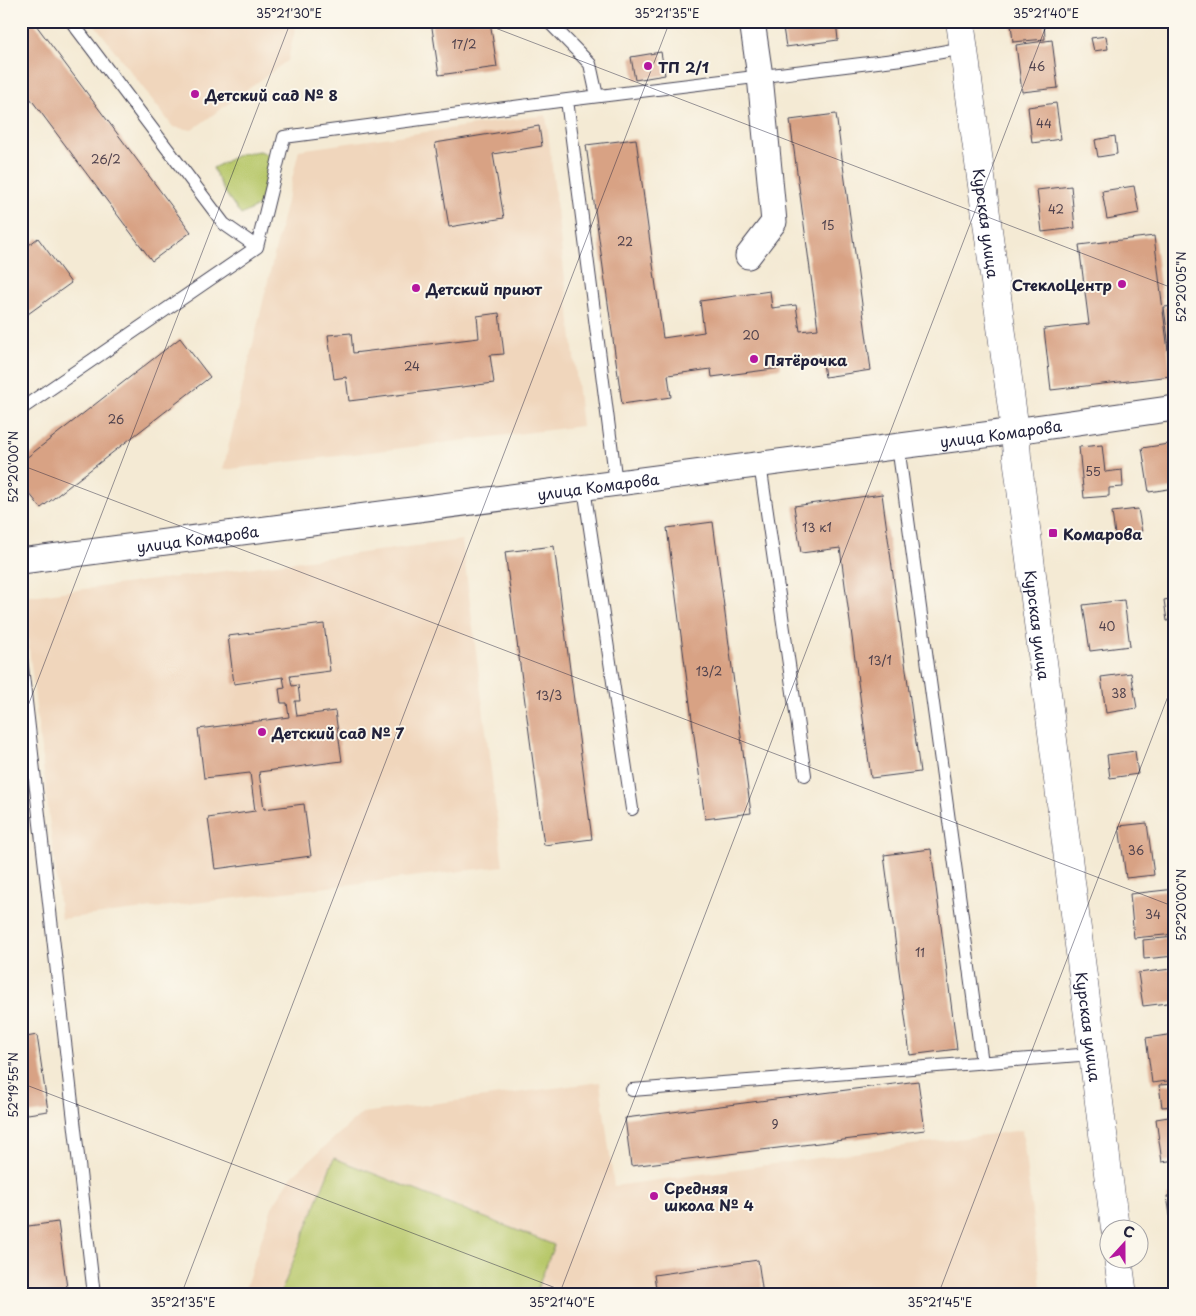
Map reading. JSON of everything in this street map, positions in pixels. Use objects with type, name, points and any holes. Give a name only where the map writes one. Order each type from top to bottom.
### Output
[{"type":"main road","name":"Курская улица","points":[[960,21],[1015,431],[1114,1218]]},
{"type":"main road","points":[[1119,1268],[1123,1295]]},
{"type":"street","points":[[748,256],[774,222],[760,76],[752,21]]},
{"type":"street","name":"улица Комарова","points":[[21,561],[1015,431],[1175,408]]},
{"type":"lane","points":[[71,21],[224,224],[257,247]]},
{"type":"lane","points":[[548,21],[590,64],[597,96]]},
{"type":"lane","points":[[21,409],[257,247],[284,137],[902,59],[964,48]]},
{"type":"lane","points":[[567,100],[616,483]]},
{"type":"lane","points":[[898,446],[982,1063]]},
{"type":"lane","points":[[760,464],[804,775]]},
{"type":"lane","points":[[584,488],[632,809]]},
{"type":"lane","points":[[21,658],[94,1295]]},
{"type":"lane","points":[[632,1090],[1092,1054]]},
{"type":"shaded area","name":"Детский сад № 8","points":[[92,21],[297,21],[288,60],[192,130],[173,127]]},
{"type":"shaded area","name":"Детский приют","points":[[546,115],[582,426],[223,470],[299,150]]},
{"type":"shaded area","name":"Детский сад № 7","points":[[462,540],[503,866],[61,919],[23,597]]},
{"type":"shaded area","name":"Средняя школа № 4","points":[[600,1082],[614,1186],[1022,1130],[1042,1295],[243,1295],[272,1207],[292,1176],[362,1113]]},
{"type":"green space","points":[[260,151],[271,156],[260,205],[241,215],[224,191],[213,168],[240,154]]},
{"type":"green space","points":[[334,1158],[554,1245],[535,1295],[280,1295]]},
{"type":"building","points":[[21,21],[33,21],[191,232],[152,261],[21,86]]},
{"type":"building","points":[[431,21],[490,21],[497,67],[439,75]]},
{"type":"building","points":[[782,21],[836,21],[838,40],[786,47]]},
{"type":"building","points":[[1044,21],[1045,39],[1013,42],[1011,24]]},
{"type":"building","points":[[1106,36],[1108,49],[1094,51],[1091,38]]},
{"type":"building","points":[[1052,40],[1058,88],[1022,92],[1016,45]]},
{"type":"building","name":"ТП 2/1","points":[[661,52],[665,75],[635,80],[631,57]]},
{"type":"building","points":[[1056,103],[1061,139],[1032,143],[1028,107]]},
{"type":"building","points":[[836,114],[871,370],[825,377],[822,356],[780,362],[781,368],[712,377],[711,369],[668,375],[671,397],[622,404],[586,145],[636,139],[663,338],[704,332],[700,301],[770,291],[772,308],[796,305],[800,331],[818,329],[790,120]]},
{"type":"building","points":[[539,126],[542,146],[493,154],[504,218],[449,227],[435,143]]},
{"type":"building","points":[[1115,136],[1117,154],[1098,157],[1095,140]]},
{"type":"building","points":[[1071,186],[1075,228],[1042,232],[1037,190]]},
{"type":"building","points":[[1134,186],[1139,213],[1107,219],[1102,191]]},
{"type":"building","name":"СтеклоЦентр","points":[[1154,236],[1171,376],[1051,390],[1044,329],[1089,324],[1079,245]]},
{"type":"building","points":[[38,238],[71,283],[21,319],[21,251]]},
{"type":"building","points":[[1175,306],[1175,371],[1172,371],[1164,307]]},
{"type":"building","points":[[499,313],[504,354],[490,355],[494,383],[349,401],[346,377],[334,379],[328,335],[351,333],[353,353],[479,338],[477,316]]},
{"type":"building","points":[[180,338],[210,377],[41,508],[21,483],[21,462]]},
{"type":"building","points":[[1175,443],[1175,488],[1149,492],[1142,448]]},
{"type":"building","points":[[1102,445],[1105,472],[1122,470],[1123,487],[1109,488],[1109,496],[1084,498],[1079,447]]},
{"type":"building","points":[[882,494],[920,772],[871,778],[840,548],[801,553],[794,506]]},
{"type":"building","points":[[1138,509],[1142,532],[1115,535],[1112,512]]},
{"type":"building","points":[[713,522],[751,813],[705,819],[667,528]]},
{"type":"building","points":[[554,546],[592,839],[544,845],[505,552]]},
{"type":"building","points":[[1175,598],[1175,620],[1167,621],[1164,600]]},
{"type":"building","points":[[1124,600],[1130,646],[1090,651],[1083,605]]},
{"type":"building","points":[[324,624],[330,671],[290,676],[292,686],[298,685],[300,701],[295,701],[297,716],[335,711],[342,761],[259,772],[264,809],[304,804],[311,856],[215,869],[208,818],[255,811],[250,773],[204,778],[198,729],[289,717],[287,703],[281,703],[279,689],[285,688],[283,677],[234,684],[228,636]]},
{"type":"building","points":[[1131,673],[1137,708],[1106,713],[1101,677]]},
{"type":"building","points":[[1171,706],[1175,706],[1175,726],[1172,726]]},
{"type":"building","points":[[1135,751],[1138,774],[1110,778],[1107,755]]},
{"type":"building","points":[[1147,823],[1154,875],[1126,878],[1119,826]]},
{"type":"building","points":[[931,849],[957,1049],[910,1055],[884,855]]},
{"type":"building","points":[[1175,889],[1175,934],[1134,938],[1130,894]]},
{"type":"building","points":[[1175,937],[1175,956],[1144,959],[1143,940]]},
{"type":"building","points":[[1171,969],[1175,1002],[1143,1006],[1138,973]]},
{"type":"building","points":[[1175,1034],[1175,1080],[1152,1083],[1146,1038]]},
{"type":"building","points":[[37,1035],[48,1111],[21,1115],[21,1038]]},
{"type":"building","points":[[918,1081],[925,1130],[631,1166],[625,1118]]},
{"type":"building","points":[[1175,1084],[1175,1106],[1162,1107],[1159,1085]]},
{"type":"building","points":[[1175,1116],[1175,1160],[1162,1162],[1156,1119]]},
{"type":"building","points":[[1175,1195],[1175,1240],[1174,1240],[1167,1196]]},
{"type":"building","points":[[58,1222],[68,1295],[21,1295],[21,1227]]},
{"type":"building","points":[[758,1260],[763,1295],[657,1295],[654,1275]]},
{"type":"building","points":[[888,1288],[889,1295],[846,1294]]},
{"type":"place","name":"ТП 2/1","points":[[648,66]]},
{"type":"place","name":"Детский сад № 8","points":[[195,94]]},
{"type":"place","name":"СтеклоЦентр","points":[[1122,284]]},
{"type":"place","name":"Детский приют","points":[[416,288]]},
{"type":"place","name":"Пятёрочка","points":[[754,359]]},
{"type":"place","name":"Комарова","points":[[1053,533]]},
{"type":"place","name":"Детский сад № 7","points":[[262,732]]},
{"type":"place","name":"Средняя школа № 4","points":[[654,1196]]}]
